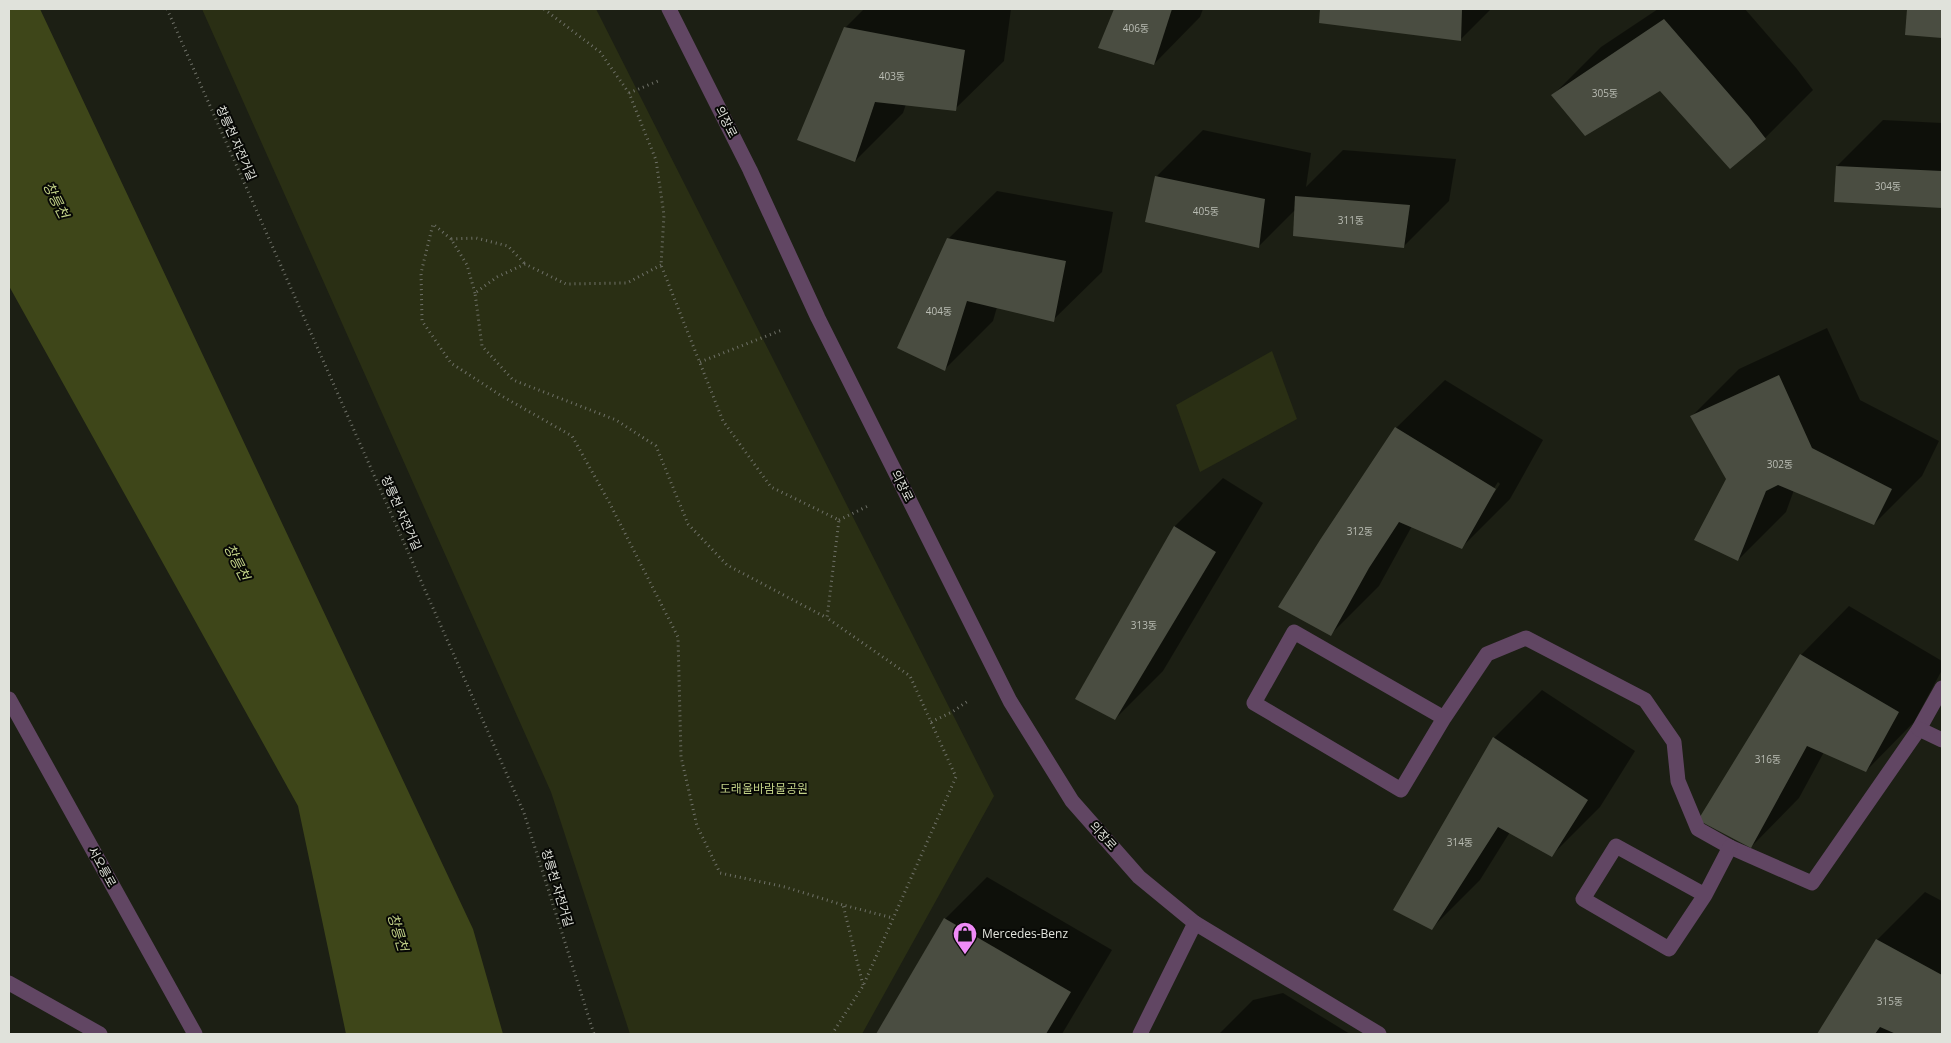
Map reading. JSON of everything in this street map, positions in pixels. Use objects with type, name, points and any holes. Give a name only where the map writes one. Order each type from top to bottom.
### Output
[{"type":"street","name":"의장로","points":[[669,9],[750,170],[818,318],[1010,701],[1072,801],[1139,877],[1195,923],[1379,1034]]},
{"type":"street","points":[[1444,718],[1294,632],[1254,704],[1401,790],[1444,718],[1487,654],[1526,638],[1645,700],[1674,742],[1678,781],[1698,829],[1730,847],[1812,883],[1918,729],[1942,688]]},
{"type":"street","name":"서오릉로","points":[[9,699],[195,1034]]},
{"type":"street","points":[[1918,729],[1942,740]]},
{"type":"street","points":[[1705,895],[1616,846],[1583,899],[1669,949],[1705,895],[1730,847]]},
{"type":"street","points":[[1140,1034],[1195,923]]},
{"type":"street","points":[[9,983],[100,1034]]},
{"type":"path","name":"창릉천 자전거길","points":[[167,9],[524,813],[594,1034]]},
{"type":"path","points":[[544,9],[600,52],[629,93],[656,160],[664,215],[661,265],[723,421],[772,487],[839,520]]},
{"type":"path","points":[[629,93],[658,81]]},
{"type":"path","points":[[832,1034],[863,986],[956,777],[910,676],[827,618],[727,565],[688,524],[656,446],[616,420],[513,380],[482,346],[475,294],[467,266],[451,239],[433,224],[421,272],[422,321],[451,363],[572,436],[609,502],[678,637],[681,757],[697,826],[720,873],[785,887],[893,918]]},
{"type":"path","points":[[451,239],[476,238],[508,246],[525,264],[566,284],[627,283],[661,265]]},
{"type":"path","points":[[475,294],[497,277],[525,264]]},
{"type":"path","points":[[700,362],[782,330]]},
{"type":"path","points":[[839,520],[868,506]]},
{"type":"path","points":[[827,618],[839,520]]},
{"type":"path","points":[[931,722],[952,712],[968,701]]},
{"type":"path","points":[[843,905],[863,986]]},
{"type":"green space","name":"도래울바람물공원","points":[[202,9],[596,9],[994,796],[862,1034],[630,1034],[551,792]]},
{"type":"green space","points":[[1272,351],[1297,419],[1200,472],[1176,405]]},
{"type":"water","name":"창릉천","points":[[9,9],[40,9],[473,929],[503,1034],[346,1034],[298,806],[9,286]]},
{"type":"building","points":[[1114,9],[1172,9],[1154,65],[1098,48]]},
{"type":"building","points":[[1320,9],[1462,9],[1461,41],[1319,23]]},
{"type":"building","points":[[1907,9],[1942,9],[1942,38],[1905,35]]},
{"type":"building","points":[[1664,19],[1766,139],[1730,169],[1660,91],[1585,136],[1551,95]]},
{"type":"building","points":[[844,27],[965,50],[956,111],[875,102],[855,162],[797,140]]},
{"type":"building","points":[[1836,166],[1942,171],[1942,208],[1834,202]]},
{"type":"building","points":[[1155,176],[1265,199],[1259,248],[1145,222]]},
{"type":"building","points":[[1295,196],[1410,205],[1404,248],[1293,236]]},
{"type":"building","points":[[947,238],[1066,261],[1054,322],[967,301],[945,371],[897,348]]},
{"type":"building","points":[[1779,375],[1812,448],[1892,489],[1874,525],[1778,485],[1766,491],[1738,561],[1694,540],[1726,479],[1690,416]]},
{"type":"building","points":[[1395,427],[1496,489],[1462,549],[1399,522],[1369,568],[1331,636],[1278,607]]},
{"type":"building","points":[[1174,526],[1216,552],[1115,720],[1075,699]]},
{"type":"building","points":[[1800,654],[1899,712],[1866,772],[1807,746],[1751,848],[1698,820]]},
{"type":"building","points":[[1493,737],[1588,800],[1552,857],[1498,827],[1432,930],[1393,910]]},
{"type":"building","name":"Mercedes-Benz","points":[[944,918],[1071,992],[1046,1034],[876,1034]]},
{"type":"building","points":[[1876,939],[1942,975],[1942,1034],[1896,1034],[1880,1027],[1875,1034],[1817,1034]]},
{"type":"place","name":"Mercedes-Benz","points":[[965,955]]}]
